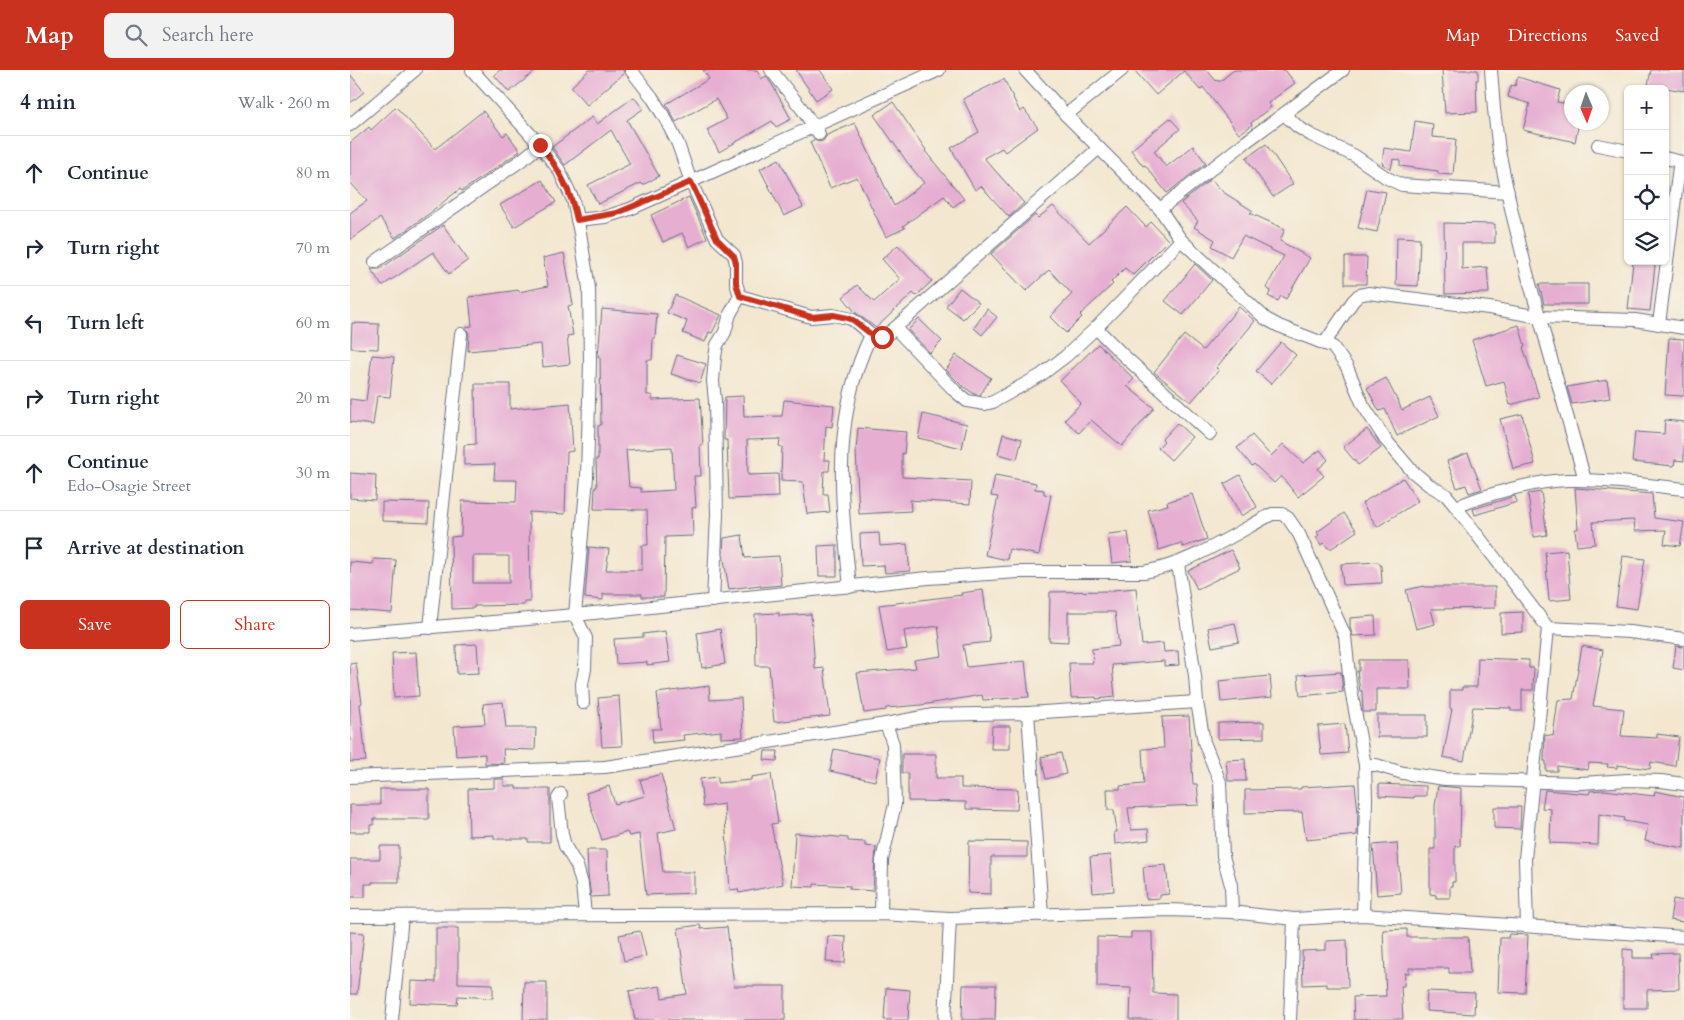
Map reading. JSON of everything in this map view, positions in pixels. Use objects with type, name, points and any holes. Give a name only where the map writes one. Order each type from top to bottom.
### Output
[{"type":"street","points":[[350,125],[416,70]]},
{"type":"street","points":[[472,70],[540,145],[559,170],[567,186],[577,220],[589,288],[590,362],[587,477],[575,615],[586,638],[585,669],[582,684],[583,704]]},
{"type":"street","points":[[631,70],[666,120],[678,144],[691,182],[717,239],[734,256],[736,263],[736,283],[740,296],[730,314],[726,332],[717,345],[714,357],[717,515],[713,601]]},
{"type":"street","points":[[771,70],[798,103],[816,130]]},
{"type":"street","points":[[577,220],[624,211],[816,130],[939,70]]},
{"type":"street","points":[[1025,70],[1066,115],[1160,209],[1181,240],[1266,319],[1333,348],[1347,367],[1363,405],[1385,439],[1412,471],[1429,485],[1446,495],[1548,628],[1524,859],[1527,926]]},
{"type":"street","points":[[1066,115],[1122,70]]},
{"type":"street","points":[[1160,209],[1343,70]]},
{"type":"street","points":[[1491,70],[1499,152],[1508,192],[1540,317],[1586,480]]},
{"type":"street","points":[[1284,114],[1298,127],[1311,135],[1355,156],[1387,178],[1402,185],[1508,192]]},
{"type":"street","points":[[1598,144],[1624,149]]},
{"type":"street","points":[[375,262],[507,171],[540,145]]},
{"type":"street","points":[[740,296],[811,317],[833,315],[848,318],[872,335],[882,337],[895,328],[1099,148]]},
{"type":"street","points":[[1659,324],[1679,167],[1683,162],[1669,159]]},
{"type":"street","points":[[895,328],[955,391],[967,401],[985,404],[1004,397],[1041,375],[1066,356],[1096,328],[1181,240]]},
{"type":"street","points":[[1324,344],[1353,301],[1359,295],[1368,293],[1489,308],[1540,317],[1635,320],[1684,328]]},
{"type":"street","points":[[1096,328],[1210,434]]},
{"type":"street","points":[[430,628],[462,334]]},
{"type":"street","points":[[850,587],[842,508],[841,458],[848,404],[861,357],[872,335]]},
{"type":"street","points":[[1456,507],[1472,500],[1566,480],[1586,480],[1684,489]]},
{"type":"street","points":[[350,634],[575,615],[928,578],[1018,572],[1144,572],[1178,564],[1272,514],[1282,514],[1288,518],[1299,534],[1345,636],[1350,684],[1365,765],[1363,915]]},
{"type":"street","points":[[1178,564],[1195,676],[1196,702],[1204,742],[1220,782],[1223,856],[1231,884],[1232,912]]},
{"type":"street","points":[[1548,628],[1630,632],[1684,639]]},
{"type":"street","points":[[350,777],[605,767],[886,724],[933,715],[1028,713],[1196,702]]},
{"type":"street","points":[[1028,713],[1042,915]]},
{"type":"street","points":[[881,914],[882,860],[895,804],[893,744],[886,724]]},
{"type":"street","points":[[1365,765],[1376,765],[1403,772],[1446,779],[1533,783],[1581,783],[1628,780],[1684,784]]},
{"type":"street","points":[[561,794],[558,798],[562,834],[565,846],[577,866],[582,884],[585,915]]},
{"type":"street","points":[[350,916],[881,914],[950,918],[1167,910],[1232,912],[1294,918],[1363,915],[1684,937]]},
{"type":"street","points":[[392,1020],[402,916]]},
{"type":"street","points":[[945,1020],[950,918]]},
{"type":"street","points":[[1290,1020],[1294,918]]},
{"type":"building","points":[[500,70],[537,70],[509,92],[494,75]]},
{"type":"building","points":[[589,70],[623,70],[624,73],[587,105],[571,87]]},
{"type":"building","points":[[703,70],[757,70],[761,79],[766,76],[773,86],[791,119],[776,127],[772,121],[719,152],[707,130],[727,119],[716,99],[676,122],[666,104],[709,79]]},
{"type":"building","points":[[796,70],[820,70],[833,89],[816,100]]},
{"type":"building","points":[[1134,70],[1207,70],[1219,82],[1234,70],[1285,70],[1295,83],[1268,103],[1271,107],[1251,123],[1252,125],[1239,134],[1203,87],[1200,90],[1184,71],[1156,95]]},
{"type":"building","points":[[1442,70],[1478,70],[1478,80],[1476,80],[1477,112],[1445,113]]},
{"type":"building","points":[[1651,70],[1684,70],[1684,91],[1669,88],[1669,85],[1648,85]]},
{"type":"building","points":[[350,74],[364,92],[350,103]]},
{"type":"building","points":[[1518,77],[1560,90],[1557,102],[1564,103],[1564,130],[1577,130],[1575,142],[1523,130],[1530,104],[1508,97],[1511,85],[1515,86]]},
{"type":"building","points":[[1004,79],[1020,112],[1024,109],[1038,128],[1005,152],[1002,148],[984,158],[1024,203],[1009,217],[981,186],[975,190],[951,148],[979,132],[963,99]]},
{"type":"building","points":[[634,97],[643,109],[627,120],[659,176],[643,185],[641,183],[598,204],[588,185],[630,164],[611,130],[565,165],[552,147],[592,117],[597,124]]},
{"type":"building","points":[[893,102],[925,151],[964,199],[953,207],[944,196],[903,226],[905,228],[886,237],[857,177],[830,188],[810,142],[814,140],[823,141],[827,135],[855,123],[894,206],[924,183],[874,115]]},
{"type":"building","points":[[396,107],[435,149],[483,111],[503,136],[507,133],[520,151],[462,191],[460,189],[395,238],[380,218],[350,240],[350,213],[367,201],[350,182],[350,143],[369,127],[371,130]]},
{"type":"building","points":[[1170,118],[1180,129],[1154,151],[1166,167],[1193,146],[1206,163],[1167,193],[1131,150]]},
{"type":"building","points":[[1415,121],[1433,124],[1432,137],[1456,139],[1453,175],[1438,174],[1438,171],[1400,166],[1400,160],[1393,159],[1391,169],[1382,164],[1384,148],[1411,152]]},
{"type":"building","points":[[1266,144],[1293,184],[1273,197],[1246,158]]},
{"type":"building","points":[[779,159],[803,207],[784,216],[760,169]]},
{"type":"building","points":[[1211,179],[1223,192],[1253,211],[1250,213],[1285,229],[1280,241],[1310,258],[1286,299],[1281,296],[1278,301],[1268,296],[1271,291],[1266,288],[1284,256],[1243,236],[1231,257],[1212,246],[1215,240],[1194,227],[1198,221],[1181,203]]},
{"type":"building","points":[[542,180],[556,202],[514,227],[500,205]]},
{"type":"building","points":[[1367,189],[1386,192],[1377,232],[1358,228]]},
{"type":"building","points":[[689,197],[707,238],[689,247],[682,233],[663,242],[651,215]]},
{"type":"building","points":[[1053,206],[1089,243],[1127,207],[1146,227],[1151,222],[1168,240],[1133,275],[1125,268],[1111,282],[1113,284],[1080,315],[1082,317],[1066,333],[1050,317],[1072,294],[1049,270],[1026,291],[991,254],[1035,215],[1038,218]]},
{"type":"building","points":[[1444,223],[1495,224],[1495,243],[1462,243],[1462,269],[1487,267],[1489,293],[1445,294]]},
{"type":"building","points":[[443,225],[468,260],[449,274],[433,252],[382,286],[371,269],[380,269]]},
{"type":"building","points":[[1397,237],[1420,238],[1418,286],[1396,285]]},
{"type":"building","points":[[898,245],[932,281],[916,296],[913,293],[876,328],[855,312],[843,297],[857,285],[874,302],[900,279],[882,259]]},
{"type":"building","points":[[564,253],[573,305],[568,306],[573,335],[567,336],[570,364],[543,367],[541,344],[468,351],[469,334],[466,327],[472,326],[469,297],[519,290],[519,292],[548,286],[543,258]]},
{"type":"building","points":[[1345,257],[1367,257],[1366,284],[1345,284]]},
{"type":"building","points":[[1195,264],[1212,280],[1183,315],[1165,301]]},
{"type":"building","points":[[1633,265],[1655,265],[1650,311],[1628,309]]},
{"type":"building","points":[[1539,284],[1588,284],[1588,304],[1544,304]]},
{"type":"building","points":[[960,288],[979,303],[963,319],[946,306]]},
{"type":"building","points":[[675,295],[721,315],[712,333],[709,332],[705,342],[683,333],[687,321],[667,313]]},
{"type":"building","points":[[1239,307],[1255,321],[1216,368],[1219,370],[1191,402],[1154,372],[1184,335],[1203,350]]},
{"type":"building","points":[[602,309],[657,314],[652,360],[647,360],[647,395],[652,395],[652,400],[700,398],[703,445],[700,445],[701,476],[694,476],[696,507],[692,508],[693,536],[665,537],[664,597],[642,597],[642,594],[603,594],[603,600],[585,598],[589,547],[609,549],[606,570],[642,570],[642,545],[648,545],[647,510],[594,509],[595,487],[597,487],[598,426],[601,425],[600,357],[598,357]],"holes":[[[672,447],[674,490],[641,492],[641,488],[629,487],[626,450]]]},
{"type":"building","points":[[987,309],[997,317],[982,335],[974,328]]},
{"type":"building","points":[[919,319],[942,341],[930,353],[908,330]]},
{"type":"building","points":[[352,323],[379,324],[378,349],[351,348]]},
{"type":"building","points":[[1519,325],[1525,346],[1523,347],[1539,397],[1510,405],[1504,381],[1486,386],[1472,340]]},
{"type":"building","points":[[1669,338],[1684,339],[1684,396],[1665,395]]},
{"type":"building","points":[[1281,342],[1296,355],[1271,384],[1256,371]]},
{"type":"building","points":[[1098,344],[1134,379],[1127,386],[1154,408],[1122,446],[1091,420],[1079,433],[1065,420],[1081,403],[1060,381]]},
{"type":"building","points":[[372,355],[394,357],[390,397],[377,396],[373,425],[350,422],[350,399],[366,401]]},
{"type":"building","points":[[677,355],[706,364],[700,383],[671,374]]},
{"type":"building","points":[[956,355],[991,378],[980,395],[974,394],[960,384],[946,370]]},
{"type":"building","points":[[1386,378],[1402,410],[1430,397],[1439,416],[1397,436],[1385,409],[1379,411],[1367,388]]},
{"type":"building","points":[[1607,380],[1610,398],[1572,404],[1567,387]]},
{"type":"building","points":[[475,384],[510,384],[510,409],[570,403],[573,451],[567,452],[565,514],[529,512],[530,602],[524,602],[524,605],[474,606],[474,608],[452,609],[451,537],[461,536],[462,501],[516,502],[517,480],[494,480],[495,464],[464,465],[464,445],[476,444]],"holes":[[[473,556],[509,556],[509,583],[473,583]]]},
{"type":"building","points":[[743,396],[744,417],[782,416],[784,400],[834,405],[832,427],[826,426],[824,460],[830,460],[829,471],[824,471],[823,494],[828,494],[830,512],[807,514],[803,482],[781,481],[782,447],[779,446],[780,439],[747,440],[748,475],[778,474],[779,497],[729,499],[727,440],[724,440],[725,397]]},
{"type":"building","points":[[923,414],[967,424],[962,448],[918,438]]},
{"type":"building","points":[[1522,414],[1535,464],[1513,469],[1500,419]]},
{"type":"building","points":[[1665,420],[1684,422],[1684,461],[1675,460],[1674,466],[1632,462],[1635,432],[1664,434]]},
{"type":"building","points":[[1177,423],[1192,437],[1171,460],[1158,448],[1164,441],[1162,439]]},
{"type":"building","points":[[858,428],[906,432],[904,454],[902,453],[902,477],[971,481],[970,504],[910,500],[911,511],[859,514],[856,450]]},
{"type":"building","points":[[1367,429],[1381,448],[1358,465],[1343,447]]},
{"type":"building","points":[[1003,434],[1022,439],[1017,459],[998,454]]},
{"type":"building","points":[[1252,435],[1271,456],[1283,444],[1303,463],[1320,450],[1328,460],[1318,469],[1324,476],[1298,497],[1281,476],[1274,483],[1254,464],[1252,466],[1237,448]]},
{"type":"building","points":[[1468,453],[1482,489],[1469,493],[1466,485],[1457,488],[1447,461]]},
{"type":"building","points":[[350,473],[376,475],[375,500],[350,498]]},
{"type":"building","points":[[995,475],[1036,483],[1035,489],[1044,490],[1044,494],[1051,495],[1039,555],[1009,549],[1007,560],[985,555],[998,497],[991,496]]},
{"type":"building","points":[[1240,475],[1257,507],[1241,516],[1224,484]]},
{"type":"building","points":[[1403,478],[1418,501],[1377,527],[1362,503]]},
{"type":"building","points":[[1575,488],[1652,494],[1654,518],[1684,522],[1680,546],[1664,544],[1666,530],[1635,531],[1634,520],[1593,522],[1595,544],[1577,546],[1575,529],[1578,529]]},
{"type":"building","points":[[1541,492],[1547,535],[1534,537],[1528,494]]},
{"type":"building","points":[[1192,494],[1207,539],[1183,547],[1181,543],[1159,550],[1148,510],[1168,505],[1167,502]]},
{"type":"building","points":[[1515,496],[1517,502],[1475,515],[1473,509]]},
{"type":"building","points":[[382,502],[429,503],[428,523],[382,521]]},
{"type":"building","points":[[1344,513],[1357,531],[1332,548],[1328,548],[1324,543],[1321,545],[1316,537],[1319,535],[1317,532]]},
{"type":"building","points":[[1128,532],[1132,561],[1112,563],[1108,534]]},
{"type":"building","points":[[879,533],[880,546],[907,544],[910,571],[885,573],[884,565],[861,566],[860,534]]},
{"type":"building","points":[[742,535],[745,558],[779,556],[781,585],[760,587],[760,585],[729,589],[723,554],[724,538]]},
{"type":"building","points":[[837,545],[837,576],[819,576],[818,546]]},
{"type":"building","points":[[1231,550],[1240,568],[1197,589],[1188,571]]},
{"type":"building","points":[[1567,550],[1571,599],[1549,601],[1545,552]]},
{"type":"building","points":[[1623,556],[1645,559],[1637,609],[1616,606]]},
{"type":"building","points":[[374,559],[396,560],[392,613],[350,610],[350,562],[373,564]]},
{"type":"building","points":[[1378,562],[1381,566],[1382,583],[1343,585],[1341,564]]},
{"type":"building","points":[[1424,586],[1495,587],[1495,608],[1431,609],[1435,624],[1416,629],[1406,590]]},
{"type":"building","points":[[1136,588],[1142,645],[1163,643],[1164,652],[1178,651],[1179,665],[1164,666],[1164,661],[1112,665],[1115,697],[1096,699],[1096,697],[1071,698],[1069,663],[1093,663],[1092,649],[1119,646],[1115,612],[1068,612],[1068,642],[1049,641],[1050,592],[1113,591]]},
{"type":"building","points":[[983,590],[990,642],[963,645],[967,667],[1025,661],[1029,697],[983,700],[982,695],[921,705],[886,708],[886,710],[864,713],[857,673],[916,668],[914,660],[942,656],[938,626],[904,631],[907,649],[887,652],[879,605],[962,595],[961,593]]},
{"type":"building","points":[[1523,612],[1523,632],[1501,633],[1501,613]]},
{"type":"building","points":[[779,613],[779,616],[811,614],[815,669],[824,668],[830,716],[774,722],[769,666],[756,666],[755,614]]},
{"type":"building","points":[[1375,616],[1376,635],[1353,636],[1350,628],[1350,618]]},
{"type":"building","points":[[1235,623],[1239,642],[1212,647],[1208,628]]},
{"type":"building","points":[[720,629],[725,664],[702,668],[697,633]]},
{"type":"building","points":[[665,631],[670,662],[647,665],[647,662],[616,664],[614,639],[643,637],[643,634]]},
{"type":"building","points":[[477,644],[479,673],[457,674],[456,645]]},
{"type":"building","points":[[1582,646],[1603,650],[1593,706],[1624,709],[1621,736],[1657,738],[1657,734],[1679,737],[1675,766],[1651,762],[1650,769],[1617,765],[1617,768],[1607,767],[1608,764],[1589,763],[1588,770],[1557,766],[1557,771],[1546,771],[1546,761],[1544,761],[1545,735],[1553,736],[1558,700],[1573,699]]},
{"type":"building","points":[[1676,646],[1684,647],[1684,670],[1673,668]]},
{"type":"building","points":[[416,652],[419,696],[394,698],[392,653]]},
{"type":"building","points":[[1478,658],[1529,660],[1529,668],[1534,668],[1533,690],[1522,690],[1522,711],[1511,711],[1511,708],[1473,707],[1464,761],[1443,757],[1452,709],[1450,709],[1450,690],[1462,690],[1462,687],[1477,687]]},
{"type":"building","points":[[1359,660],[1409,660],[1410,689],[1376,689],[1376,712],[1363,712],[1362,691],[1360,691],[1357,671],[1359,671]]},
{"type":"building","points":[[356,663],[362,703],[360,704],[366,761],[350,762],[350,664]]},
{"type":"building","points":[[1341,672],[1343,692],[1300,696],[1298,675]]},
{"type":"building","points":[[1270,676],[1272,697],[1221,702],[1219,681]]},
{"type":"building","points":[[709,686],[710,700],[741,698],[743,737],[721,738],[721,731],[683,735],[684,740],[653,743],[652,729],[661,729],[657,693]]},
{"type":"building","points":[[619,696],[622,746],[602,747],[598,698]]},
{"type":"building","points":[[503,702],[506,728],[536,728],[535,750],[503,749],[504,763],[485,764],[485,754],[456,756],[454,726],[485,724],[483,704]]},
{"type":"building","points":[[1377,715],[1427,715],[1427,737],[1377,737]]},
{"type":"building","points":[[1189,716],[1193,784],[1197,784],[1199,805],[1128,808],[1131,830],[1148,829],[1149,840],[1115,844],[1114,832],[1117,832],[1114,810],[1108,810],[1107,789],[1120,789],[1120,786],[1144,784],[1142,749],[1164,748],[1162,717]]},
{"type":"building","points":[[1264,722],[1264,738],[1218,739],[1218,723]]},
{"type":"building","points":[[1345,724],[1348,753],[1321,755],[1318,726]]},
{"type":"building","points":[[992,726],[1010,726],[1010,749],[991,749]]},
{"type":"building","points":[[834,749],[880,758],[875,781],[830,771]]},
{"type":"building","points":[[765,751],[778,751],[777,761],[764,760]]},
{"type":"building","points":[[1061,753],[1066,774],[1046,779],[1041,757]]},
{"type":"building","points":[[902,754],[936,754],[936,778],[961,778],[961,788],[1018,789],[1017,810],[966,809],[966,802],[908,801],[908,773],[902,773]]},
{"type":"building","points":[[1245,759],[1246,781],[1228,781],[1226,760]]},
{"type":"building","points":[[661,774],[676,829],[658,833],[663,872],[694,872],[694,893],[646,895],[639,834],[629,836],[627,832],[602,840],[586,793],[609,786],[615,804],[645,796],[640,780]]},
{"type":"building","points":[[771,774],[778,823],[771,824],[783,884],[739,893],[738,889],[730,890],[724,804],[703,807],[700,779],[718,777],[718,783],[751,780],[751,777]]},
{"type":"building","points":[[494,779],[504,779],[504,786],[516,786],[516,789],[550,789],[550,842],[528,842],[528,839],[494,839],[494,835],[469,836],[468,789],[494,788]]},
{"type":"building","points":[[1355,784],[1358,812],[1357,835],[1306,840],[1302,812],[1245,813],[1245,790],[1301,789],[1301,787]]},
{"type":"building","points":[[1379,784],[1426,786],[1426,796],[1414,796],[1414,798],[1379,796]]},
{"type":"building","points":[[1438,786],[1461,788],[1460,846],[1455,846],[1455,882],[1452,882],[1452,886],[1450,886],[1450,898],[1436,898],[1436,895],[1430,894],[1430,849],[1435,849],[1435,806]]},
{"type":"building","points":[[380,789],[429,789],[429,819],[374,819],[374,825],[370,825],[370,832],[350,832],[350,805],[380,805]]},
{"type":"building","points":[[1545,790],[1589,794],[1590,791],[1604,790],[1654,796],[1655,791],[1684,797],[1684,848],[1645,841],[1648,825],[1624,821],[1625,818],[1599,814],[1598,845],[1550,843],[1551,809],[1542,808]]},
{"type":"building","points":[[1494,807],[1521,807],[1520,829],[1494,828]]},
{"type":"building","points":[[795,833],[848,838],[848,841],[865,842],[865,846],[876,847],[873,891],[849,889],[850,886],[814,884],[814,887],[792,886]]},
{"type":"building","points":[[969,841],[1027,842],[1027,857],[991,857],[991,894],[968,893]]},
{"type":"building","points":[[1397,843],[1401,893],[1377,895],[1373,845]]},
{"type":"building","points":[[380,846],[399,846],[399,882],[372,882],[372,884],[365,884],[365,897],[350,897],[350,859],[380,859]]},
{"type":"building","points":[[587,850],[607,850],[608,896],[591,897]]},
{"type":"building","points":[[1111,855],[1114,891],[1093,893],[1090,857]]},
{"type":"building","points":[[1166,865],[1169,894],[1160,895],[1160,898],[1146,899],[1143,867]]},
{"type":"building","points":[[1673,899],[1684,901],[1684,922],[1670,920]]},
{"type":"building","points":[[700,925],[701,929],[727,927],[734,986],[785,986],[785,1020],[635,1020],[629,991],[660,986],[662,998],[687,994],[678,928]]},
{"type":"building","points":[[436,928],[458,928],[458,983],[493,984],[493,998],[458,996],[457,1005],[410,1003],[411,981],[436,982]]},
{"type":"building","points":[[1407,929],[1407,937],[1468,937],[1470,973],[1449,973],[1449,968],[1409,968],[1409,973],[1405,973],[1404,986],[1401,986],[1403,1019],[1354,1020],[1353,997],[1386,996],[1383,930]]},
{"type":"building","points":[[640,931],[646,956],[624,961],[619,935]]},
{"type":"building","points":[[350,932],[364,933],[357,994],[350,994]]},
{"type":"building","points":[[1131,932],[1152,932],[1153,993],[1176,994],[1176,1020],[1130,1020],[1131,988],[1097,987],[1097,937],[1131,938]]},
{"type":"building","points":[[1509,934],[1528,935],[1525,993],[1498,992],[1500,938],[1508,938]]},
{"type":"building","points":[[828,936],[846,937],[845,963],[826,962]]},
{"type":"building","points":[[1347,940],[1348,987],[1327,987],[1327,984],[1303,985],[1302,951],[1326,950],[1326,941]]},
{"type":"building","points":[[1623,949],[1633,950],[1633,958],[1654,958],[1653,954],[1678,953],[1679,989],[1647,990],[1647,1008],[1623,1008]]},
{"type":"building","points":[[524,982],[547,982],[547,1020],[523,1020]]},
{"type":"building","points":[[963,985],[996,985],[995,1020],[962,1020]]},
{"type":"building","points":[[886,988],[910,990],[908,1020],[884,1020]]},
{"type":"building","points":[[1427,991],[1475,993],[1474,1014],[1426,1011]]},
{"type":"route","points":[[540,145],[559,170],[567,186],[577,220],[605,216],[630,209],[691,182],[717,239],[734,256],[736,283],[740,296],[811,317],[842,316],[853,320],[875,337],[882,337]]}]
